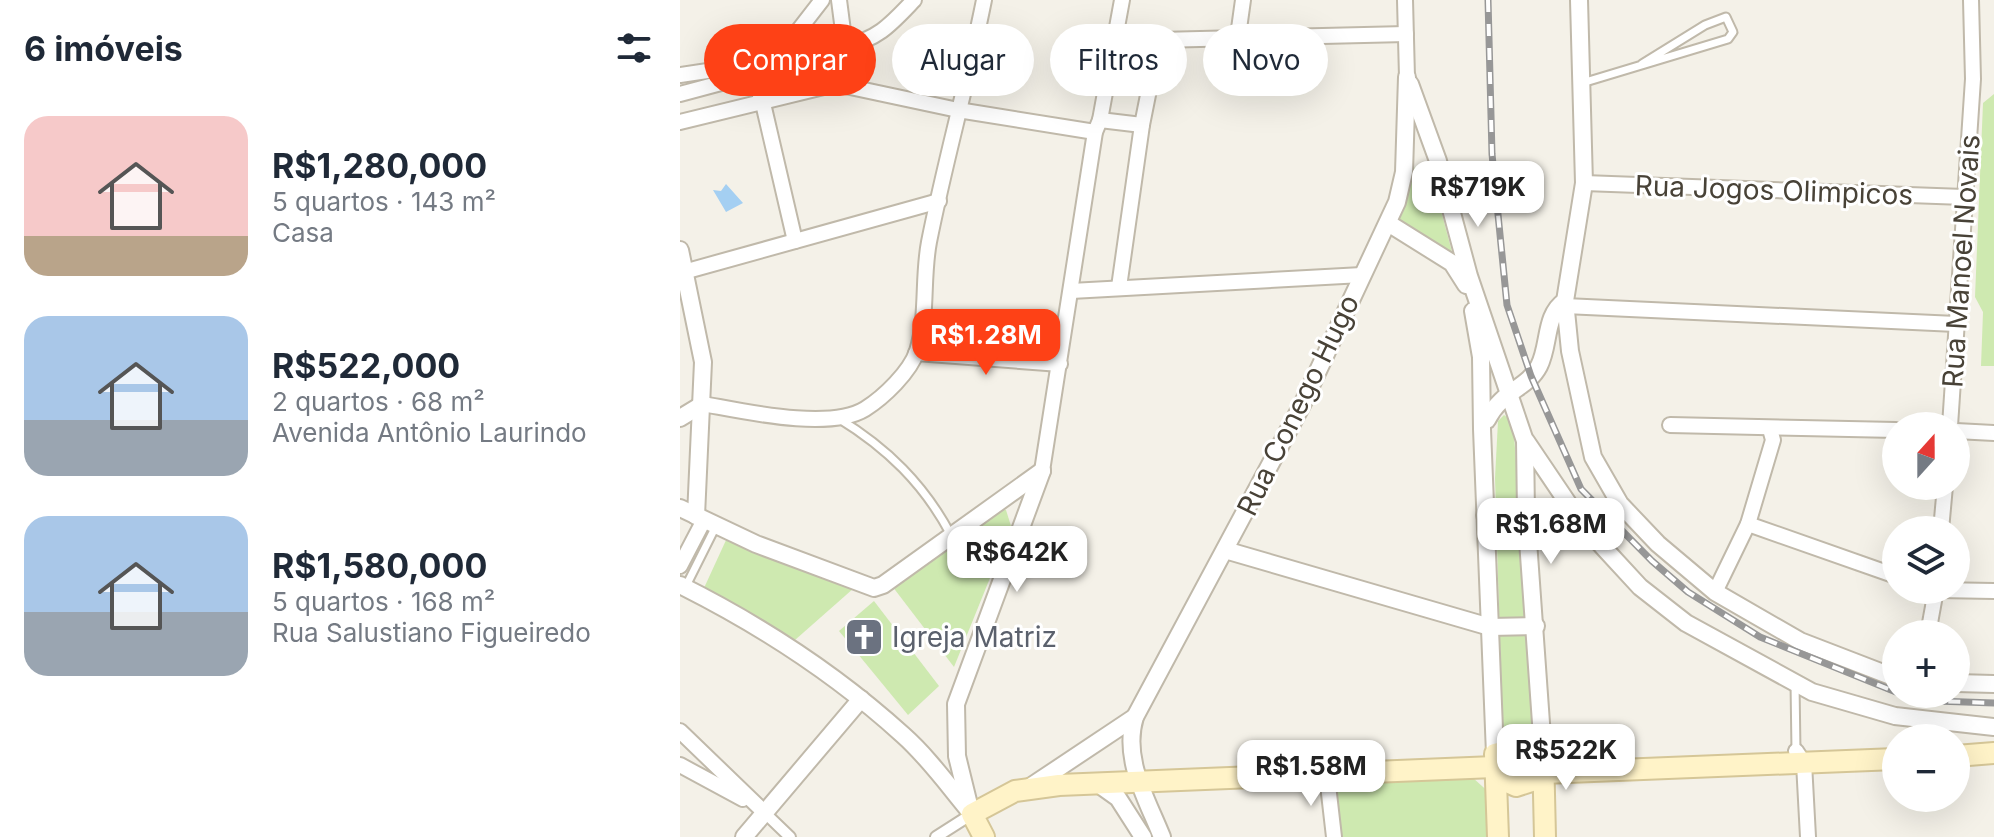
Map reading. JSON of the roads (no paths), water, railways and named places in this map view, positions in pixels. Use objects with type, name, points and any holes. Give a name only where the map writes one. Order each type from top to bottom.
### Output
[{"type":"main road","points":[[1970,741],[1994,740]]},
{"type":"main road","points":[[1498,837],[1495,766],[1512,747],[1544,764],[1800,757],[1882,759]]},
{"type":"main road","points":[[1800,757],[1882,747]]},
{"type":"main road","points":[[1970,755],[1994,753]]},
{"type":"main road","points":[[984,837],[972,814],[1023,791],[1097,783],[1142,784],[1495,766],[1516,786],[1544,764]]},
{"type":"main road","points":[[1544,764],[1545,837]]},
{"type":"street","points":[[803,24],[822,0]]},
{"type":"street","points":[[839,0],[843,24]]},
{"type":"street","points":[[876,36],[914,0]]},
{"type":"street","points":[[680,418],[703,404],[748,412],[836,417],[864,410],[892,385],[916,353],[922,283],[984,0]]},
{"type":"street","points":[[1118,24],[1122,0]]},
{"type":"street","points":[[1240,24],[1243,0]]},
{"type":"street","points":[[1405,0],[1407,77],[1438,161],[1469,276],[1525,441],[1580,521],[1649,595],[1686,623],[1812,692],[1895,716],[1994,727]]},
{"type":"street","points":[[1579,0],[1584,183],[1565,304],[1587,438],[1608,488],[1658,544],[1715,592],[1800,641],[1882,673]]},
{"type":"street","name":"Rua Manoel Novais","points":[[1951,412],[1973,79],[1971,0]]},
{"type":"street","points":[[1328,35],[1406,34]]},
{"type":"street","points":[[680,75],[704,71]]},
{"type":"street","name":"Rua Conego Hugo","points":[[1135,717],[1302,405],[1388,223],[1402,187],[1407,77]]},
{"type":"street","points":[[680,94],[704,88]]},
{"type":"street","points":[[876,93],[958,110],[1097,126],[1142,125]]},
{"type":"street","points":[[761,96],[795,241]]},
{"type":"street","points":[[680,122],[777,96]]},
{"type":"street","points":[[972,814],[957,756],[956,704],[1042,471],[1103,96]]},
{"type":"street","points":[[1119,287],[1148,96]]},
{"type":"street","points":[[1403,159],[1427,131]]},
{"type":"street","name":"Rua Jogos Olimpicos","points":[[1584,183],[1964,197]]},
{"type":"street","points":[[682,272],[939,201]]},
{"type":"street","points":[[1388,223],[1390,228],[1452,263],[1463,276],[1481,357],[1495,766]]},
{"type":"street","points":[[680,250],[682,272],[703,362],[706,521],[680,566]]},
{"type":"street","points":[[1071,291],[1362,275]]},
{"type":"street","points":[[1482,429],[1498,400],[1540,365],[1553,316],[1565,304],[1956,324]]},
{"type":"street","points":[[916,353],[1060,364]]},
{"type":"street","points":[[1670,425],[1882,430]]},
{"type":"street","points":[[1715,592],[1748,524],[1773,440],[1770,429]]},
{"type":"street","points":[[1970,432],[1994,433]]},
{"type":"street","points":[[1525,441],[1526,513],[1544,764]]},
{"type":"street","points":[[680,508],[868,588],[883,585],[1042,471]]},
{"type":"street","points":[[999,500],[1016,511],[1022,525]]},
{"type":"street","points":[[1485,515],[1526,513]]},
{"type":"street","points":[[1748,524],[1882,571]]},
{"type":"street","points":[[1225,550],[1490,627],[1536,626]]},
{"type":"street","points":[[682,586],[782,642],[861,699],[904,736],[972,814]]},
{"type":"street","points":[[1970,591],[1994,591]]},
{"type":"street","points":[[1970,683],[1994,684]]},
{"type":"street","points":[[744,837],[861,699]]},
{"type":"street","points":[[1135,717],[1131,752],[1135,772],[1162,837]]},
{"type":"street","points":[[1023,791],[1135,717]]},
{"type":"street","points":[[680,731],[790,837]]},
{"type":"street","points":[[1800,757],[1808,837]]},
{"type":"street","points":[[680,765],[765,813]]},
{"type":"street","points":[[1327,776],[1334,837]]},
{"type":"street","points":[[1097,783],[1118,798],[1143,837]]},
{"type":"street","points":[[936,837],[972,814]]},
{"type":"lane","points":[[1582,83],[1728,39],[1733,32],[1730,23],[1726,17],[1705,25],[1642,64]]},
{"type":"lane","points":[[836,417],[885,449],[903,466],[951,535]]},
{"type":"lane","points":[[682,586],[706,521]]},
{"type":"lane","points":[[1795,683],[1800,757]]},
{"type":"water","points":[[726,184],[743,203],[726,212],[713,190],[721,191]]},
{"type":"railway","points":[[1488,0],[1492,154],[1507,305],[1531,376],[1581,489],[1652,561],[1688,592],[1760,637],[1882,686]]},
{"type":"railway","points":[[1970,702],[1994,703]]},
{"type":"place","name":"Igreja Matriz","points":[[864,637]]}]
